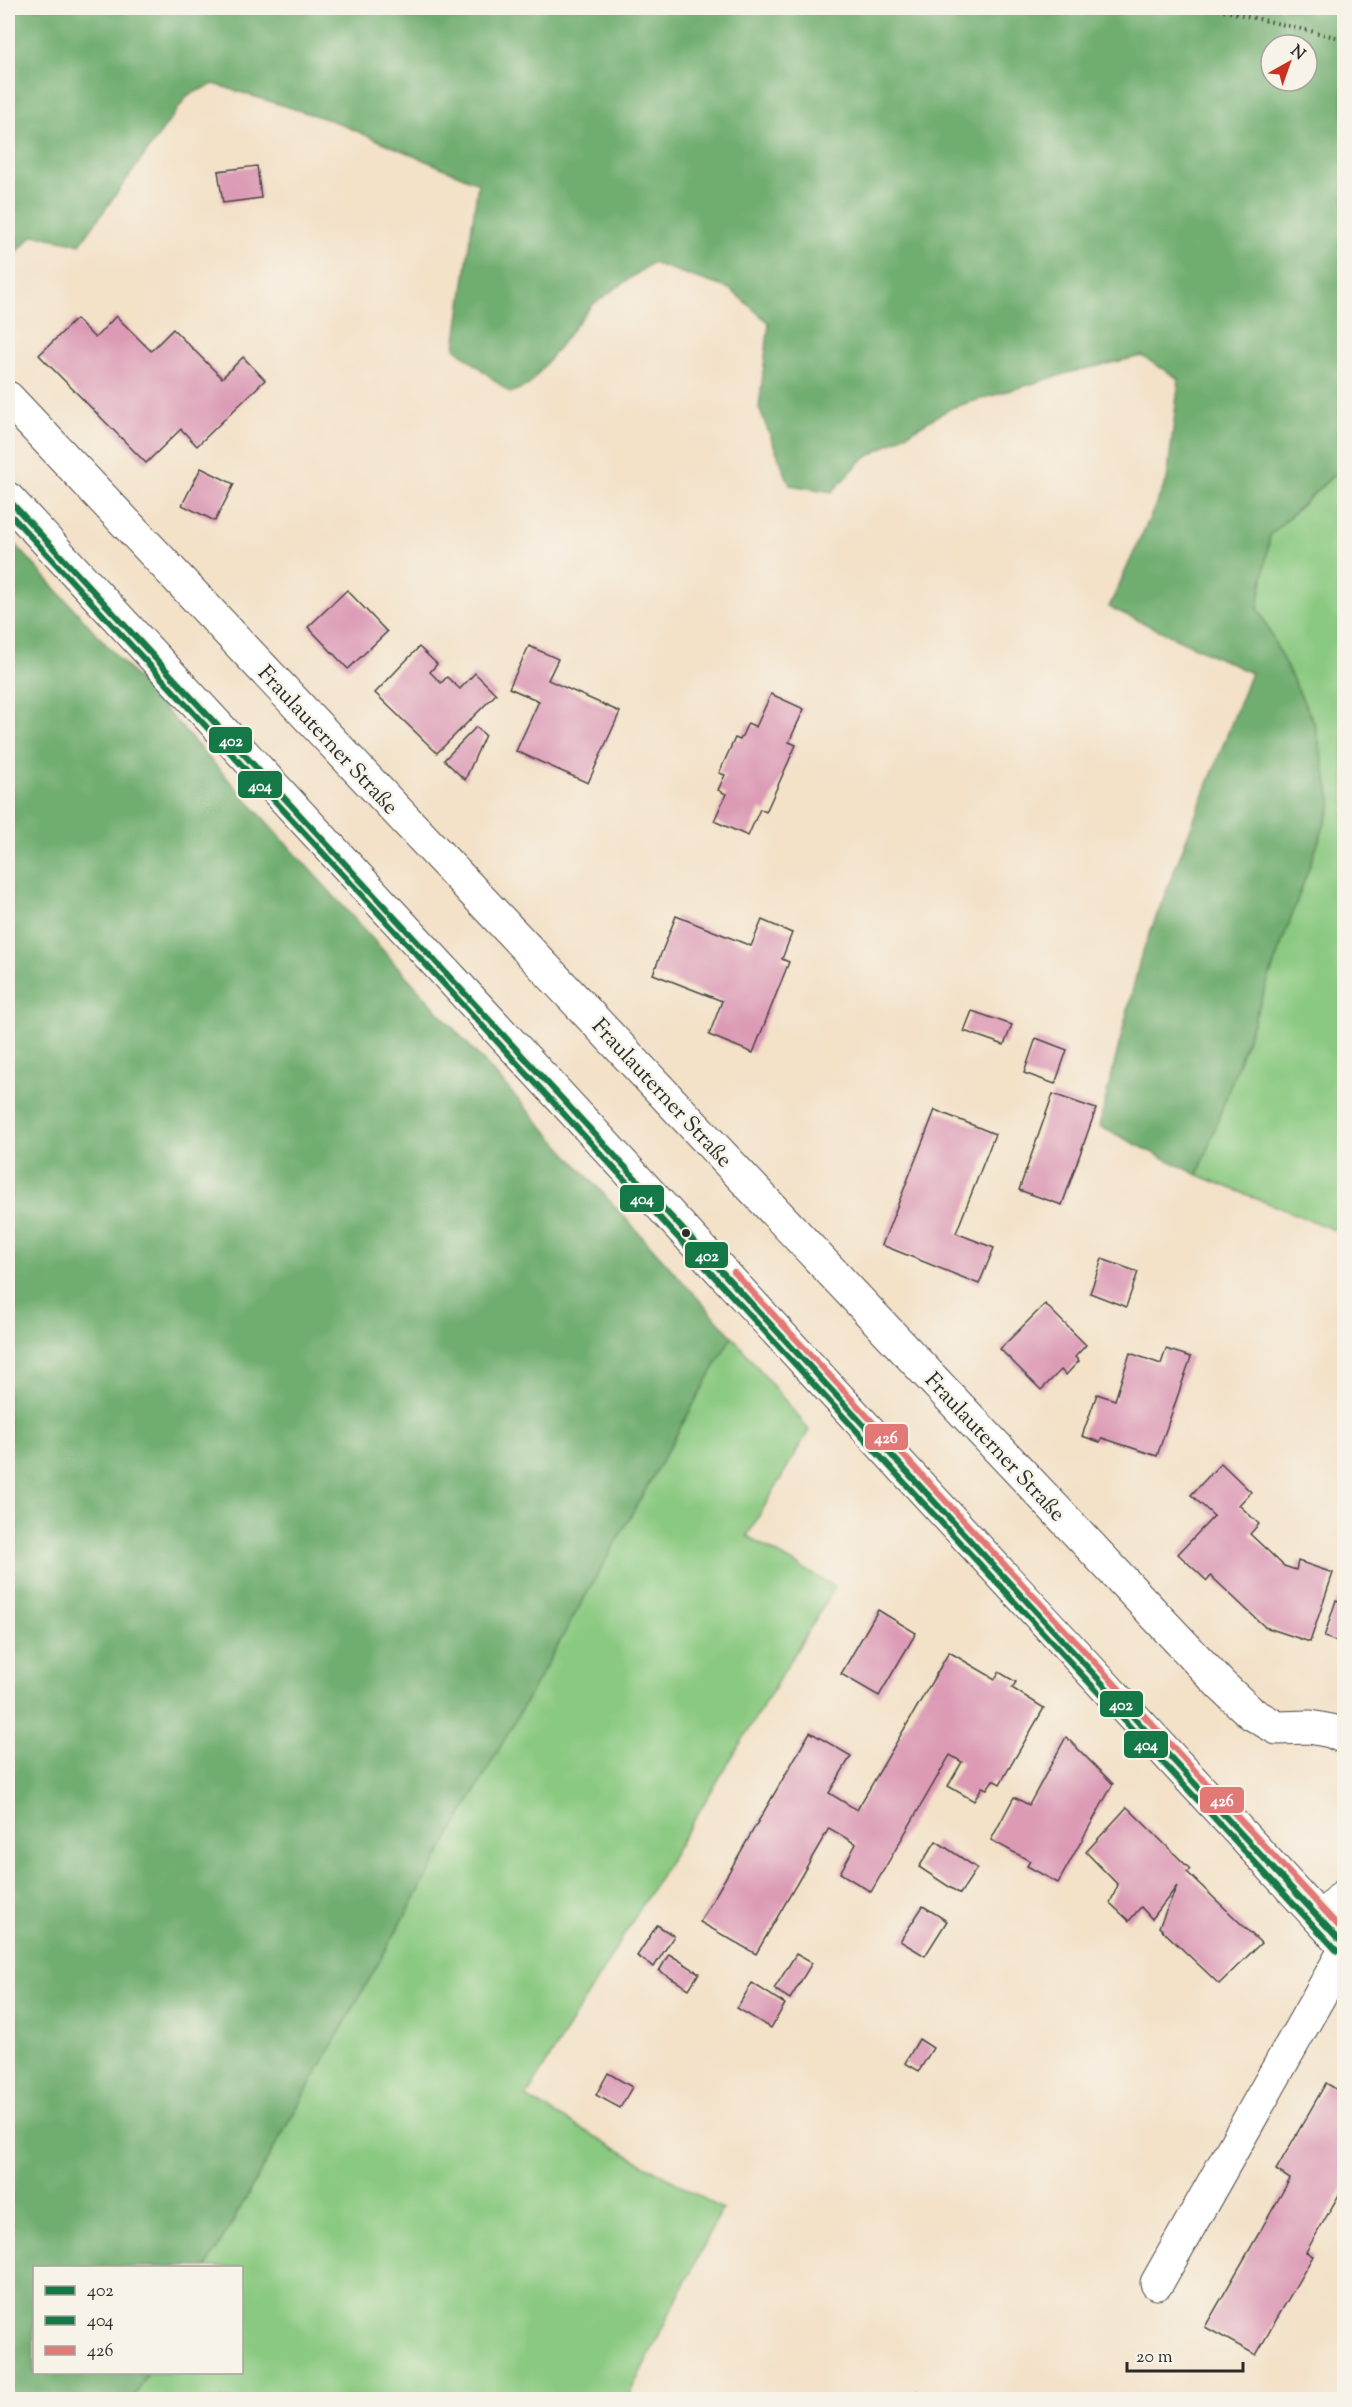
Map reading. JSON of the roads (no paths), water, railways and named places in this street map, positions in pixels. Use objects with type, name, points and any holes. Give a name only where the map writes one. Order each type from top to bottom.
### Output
[{"type":"street","name":"Fraulauterner Straße","points":[[8,398],[1221,1685],[1251,1713],[1277,1728],[1310,1727],[1331,1731],[1344,1737]]},
{"type":"street","points":[[8,500],[1344,1945]]},
{"type":"street","points":[[1321,1919],[1344,1896]]},
{"type":"street","points":[[1157,2283],[1344,1952]]}]
